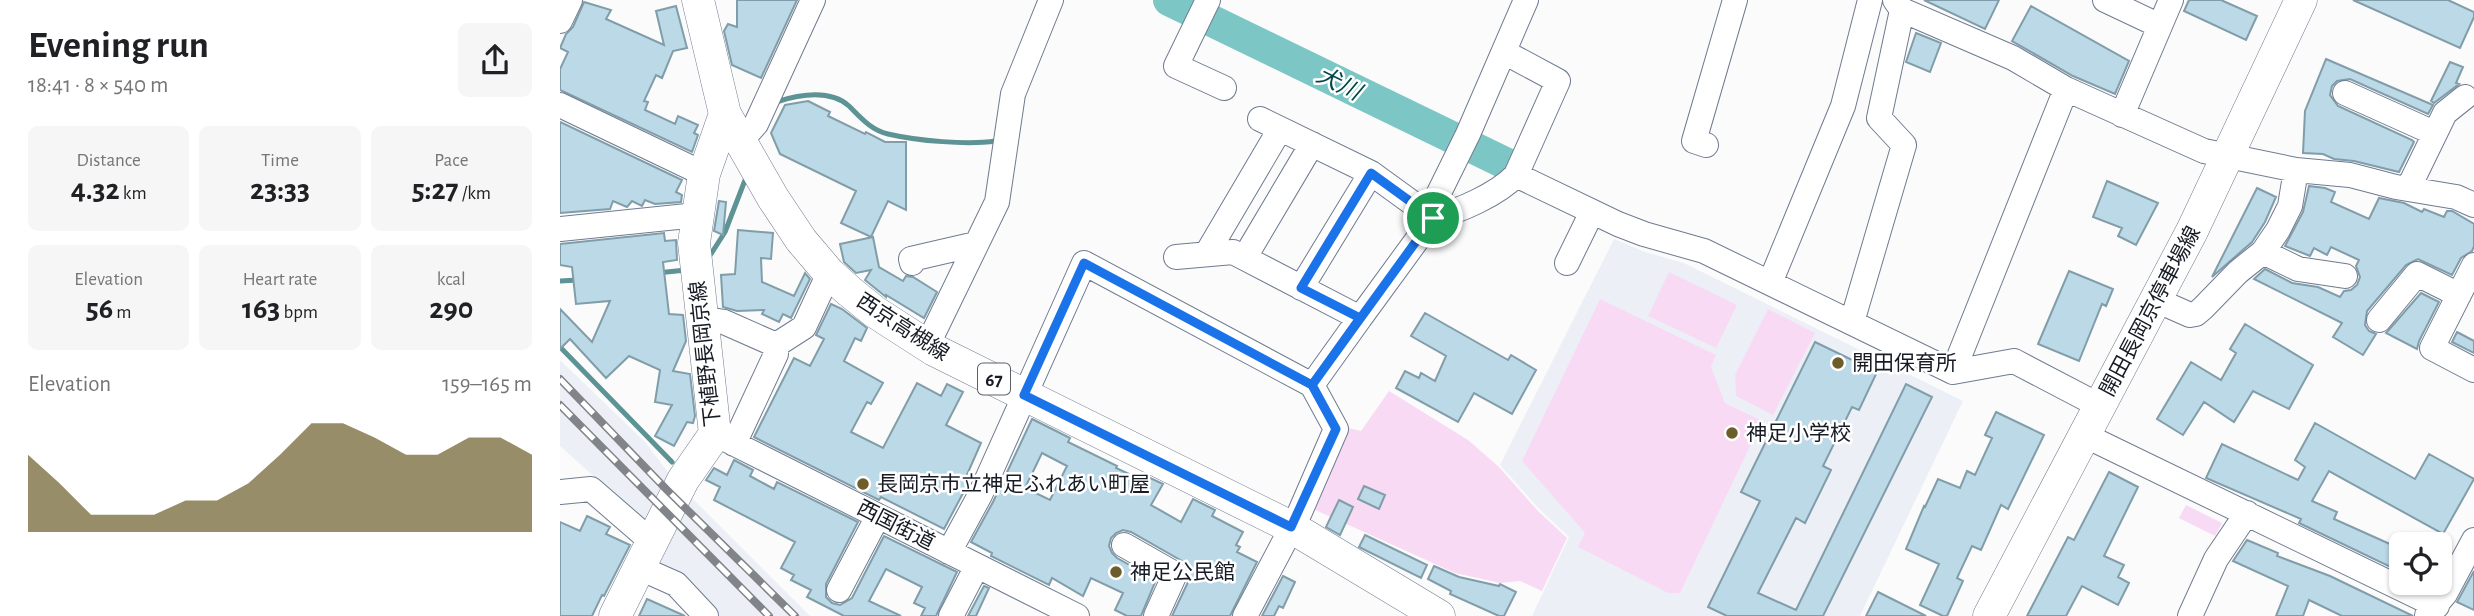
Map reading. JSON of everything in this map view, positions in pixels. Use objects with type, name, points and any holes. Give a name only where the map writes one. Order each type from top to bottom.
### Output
[{"type":"main road","name":"西京高槻線","points":[[698,0],[733,127],[773,198],[801,240],[829,273],[875,312],[927,345],[1291,527],[1439,616]]},
{"type":"main road","name":"開田長岡京停車場線","points":[[1989,616],[2227,158],[2301,0]]},
{"type":"main road","name":"下植野長岡京線","points":[[615,616],[683,480],[725,439],[702,319],[694,243],[704,174],[733,127]]},
{"type":"street","points":[[560,21],[570,0]]},
{"type":"street","points":[[733,127],[756,124],[813,0]]},
{"type":"street","points":[[927,345],[997,202],[1013,94],[1051,0]]},
{"type":"street","points":[[1312,385],[1433,218],[1434,203],[1464,143],[1526,0]]},
{"type":"street","points":[[1706,145],[1694,141],[1735,0]]},
{"type":"street","points":[[1770,283],[1843,106],[1870,0]]},
{"type":"street","points":[[2105,0],[2160,26]]},
{"type":"street","points":[[2122,115],[2172,0]]},
{"type":"street","points":[[1852,322],[1904,145],[1879,118],[1898,5],[2013,58],[2066,89],[2204,151],[2227,158],[2296,170],[2350,175],[2456,197],[2474,205]]},
{"type":"street","points":[[1203,9],[1176,66],[1224,88]]},
{"type":"street","points":[[1433,218],[1504,187],[1516,175],[1558,81],[1504,52]]},
{"type":"street","points":[[1953,372],[2066,89]]},
{"type":"street","points":[[2345,93],[2434,133]]},
{"type":"street","points":[[2408,189],[2445,113],[2465,97]]},
{"type":"street","points":[[560,105],[704,174]]},
{"type":"street","points":[[1207,253],[1270,124],[1371,173],[1433,218]]},
{"type":"street","points":[[1245,257],[1312,144]]},
{"type":"street","points":[[2155,300],[2190,315],[2196,314],[2263,251],[2278,230],[2290,206],[2296,170]]},
{"type":"street","points":[[1301,288],[1371,173]]},
{"type":"street","points":[[1516,175],[1644,234],[1704,251],[1953,372],[2014,361],[2100,406]]},
{"type":"street","points":[[1567,263],[1592,212]]},
{"type":"street","points":[[560,229],[697,215]]},
{"type":"street","points":[[912,263],[911,259],[976,244]]},
{"type":"street","points":[[2263,251],[2298,269],[2344,276]]},
{"type":"street","points":[[1176,257],[1233,252],[1360,318]]},
{"type":"street","points":[[949,552],[980,495],[1084,263],[1312,385],[1336,429],[1291,527],[1245,616]]},
{"type":"street","points":[[2474,265],[2432,348],[2474,370]]},
{"type":"street","points":[[776,345],[803,327],[829,273]]},
{"type":"street","points":[[2379,320],[2417,274],[2459,295]]},
{"type":"street","points":[[702,319],[724,322],[776,345]]},
{"type":"street","points":[[725,439],[776,354],[776,345]]},
{"type":"street","points":[[2084,435],[2247,513],[2431,613],[2474,540]]},
{"type":"street","name":"西国街道","points":[[725,439],[1077,616]]},
{"type":"street","points":[[560,492],[591,489],[646,555],[706,616]]},
{"type":"street","points":[[2190,616],[2216,559],[2247,513]]},
{"type":"street","points":[[839,590],[878,516]]},
{"type":"street","points":[[1124,545],[1175,574],[1156,616]]},
{"type":"street","points":[[951,616],[977,566]]},
{"type":"shaded area","name":"神足小学校","points":[[1614,239],[1645,252],[1684,263],[1963,401],[1860,616],[1532,616],[1569,537],[1539,509],[1500,465]]},
{"type":"shaded area","points":[[1669,272],[1737,305],[1716,348],[1648,316]]},
{"type":"shaded area","points":[[1600,299],[1716,355],[1711,367],[1725,403],[1762,421],[1680,593],[1668,593],[1578,547],[1585,533],[1522,461]]},
{"type":"shaded area","points":[[1768,309],[1815,333],[1773,415],[1736,396],[1735,375]]},
{"type":"shaded area","points":[[560,360],[645,442],[671,476],[647,524],[560,446]]},
{"type":"shaded area","points":[[1389,391],[1468,440],[1499,467],[1537,510],[1567,538],[1542,591],[1520,581],[1500,583],[1455,573],[1311,508],[1344,427],[1361,431]]},
{"type":"shaded area","points":[[690,496],[810,616],[713,616],[656,558]]},
{"type":"shaded area","points":[[2186,505],[2222,523],[2215,536],[2179,518]]},
{"type":"building","points":[[737,0],[797,0],[761,78],[732,65],[724,31],[728,24],[737,27]]},
{"type":"building","points":[[1924,0],[1999,0],[1985,29]]},
{"type":"building","points":[[2189,0],[2221,0],[2257,16],[2246,40],[2184,11]]},
{"type":"building","points":[[2353,0],[2448,0],[2474,12],[2474,17],[2460,48]]},
{"type":"building","points":[[584,2],[611,10],[606,19],[664,45],[656,11],[676,6],[687,48],[673,51],[662,78],[656,75],[644,101],[648,102],[645,110],[675,124],[678,116],[698,125],[694,133],[698,135],[692,152],[560,90],[560,69],[568,52],[560,48]]},
{"type":"building","points":[[2031,6],[2129,61],[2115,94],[2073,76],[2012,41]]},
{"type":"building","points":[[1916,33],[1941,43],[1930,72],[1906,62]]},
{"type":"building","points":[[2326,59],[2433,105],[2428,114],[2350,79],[2337,81],[2332,86],[2330,95],[2338,106],[2414,142],[2399,172],[2334,159],[2323,154],[2303,153],[2305,111]]},
{"type":"building","points":[[2450,62],[2463,67],[2456,83],[2459,84],[2434,103],[2431,101]]},
{"type":"building","points":[[808,101],[830,112],[828,116],[865,134],[866,132],[885,142],[906,142],[906,210],[888,201],[871,237],[841,223],[856,191],[780,154],[771,133],[785,105]]},
{"type":"building","points":[[560,122],[682,180],[676,192],[682,195],[681,202],[655,204],[645,200],[642,206],[632,201],[627,207],[613,201],[610,209],[560,213]]},
{"type":"building","points":[[2107,181],[2158,203],[2136,245],[2118,236],[2122,228],[2093,217]]},
{"type":"building","points":[[2309,186],[2335,192],[2331,202],[2369,219],[2379,198],[2404,203],[2422,212],[2424,209],[2444,217],[2447,211],[2452,211],[2474,224],[2472,251],[2461,258],[2452,275],[2418,259],[2406,265],[2367,311],[2365,325],[2369,331],[2376,334],[2363,355],[2333,337],[2342,323],[2254,279],[2265,269],[2292,283],[2318,287],[2340,297],[2344,291],[2357,285],[2360,277],[2356,266],[2359,260],[2331,247],[2327,255],[2314,248],[2310,256],[2285,246],[2303,212]]},
{"type":"building","points":[[2257,188],[2276,197],[2265,222],[2252,242],[2212,277]]},
{"type":"building","points":[[719,201],[726,202],[723,235],[714,231]]},
{"type":"building","points":[[738,230],[773,233],[771,259],[761,258],[762,282],[794,296],[805,273],[810,279],[791,318],[783,314],[779,322],[762,314],[764,310],[737,311],[723,307],[721,275],[735,274]]},
{"type":"building","points":[[664,233],[665,241],[676,240],[677,260],[663,262],[669,314],[683,315],[686,341],[673,371],[690,374],[695,416],[693,423],[687,422],[674,446],[655,436],[672,405],[655,402],[660,370],[629,356],[606,378],[570,339],[560,349],[560,309],[592,342],[610,301],[576,304],[572,267],[560,265],[560,244]]},
{"type":"building","points":[[873,237],[879,267],[903,281],[906,276],[913,277],[937,292],[924,318],[886,297],[865,280],[871,270],[856,273],[844,262],[840,244]]},
{"type":"building","points":[[2069,271],[2113,289],[2106,306],[2102,304],[2079,361],[2038,344]]},
{"type":"building","points":[[2421,293],[2439,302],[2417,349],[2386,333]]},
{"type":"building","points":[[831,304],[867,328],[861,341],[855,338],[844,361],[883,383],[871,404],[867,402],[851,432],[883,448],[917,383],[941,396],[947,384],[963,392],[946,425],[981,443],[966,477],[970,480],[944,529],[881,497],[879,500],[754,437],[794,358],[810,366],[824,339],[816,335]]},
{"type":"building","points":[[1425,313],[1508,360],[1511,355],[1536,370],[1512,414],[1474,393],[1458,422],[1396,388],[1405,371],[1419,378],[1421,373],[1435,381],[1446,356],[1411,336]]},
{"type":"building","points":[[2245,324],[2313,365],[2289,409],[2253,391],[2234,422],[2204,402],[2183,435],[2157,419],[2191,362],[2221,380],[2236,353],[2230,349]]},
{"type":"building","points":[[2457,332],[2474,341],[2474,353],[2452,342]]},
{"type":"building","points":[[1815,342],[1877,372],[1859,410],[1852,407],[1823,466],[1831,470],[1805,523],[1796,518],[1758,593],[1796,610],[1906,384],[1932,397],[1823,616],[1727,616],[1708,607],[1760,501],[1741,492]]},
{"type":"building","points":[[1996,412],[2044,435],[2008,509],[2001,505],[1981,550],[1972,546],[1957,578],[1963,581],[1947,616],[1943,616],[1920,605],[1939,564],[1906,549],[1938,479],[1960,488],[1967,471],[1975,475],[1992,438],[1985,435]]},
{"type":"building","points":[[1032,419],[1070,438],[1068,442],[1117,466],[1116,468],[1144,481],[1146,476],[1163,484],[1151,505],[1181,522],[1193,499],[1215,510],[1212,516],[1243,532],[1236,545],[1240,547],[1237,552],[1257,562],[1230,616],[1172,616],[1189,580],[1188,567],[1182,561],[1123,530],[1111,538],[1109,546],[1112,553],[1156,580],[1141,616],[1127,616],[1115,610],[1123,593],[1091,578],[1083,596],[1052,578],[1049,585],[991,556],[992,553],[971,542]],"holes":[[[1042,453],[1067,466],[1050,500],[1025,488]]]},
{"type":"building","points":[[2315,423],[2415,479],[2429,454],[2474,479],[2444,532],[2439,532],[2329,471],[2312,501],[2337,512],[2334,519],[2389,544],[2389,566],[2299,523],[2301,519],[2206,478],[2222,444],[2298,480],[2305,467],[2295,460]]},
{"type":"building","points":[[734,460],[753,470],[750,476],[774,489],[777,482],[858,522],[826,584],[826,597],[832,603],[840,605],[852,598],[884,536],[957,572],[936,616],[921,616],[925,608],[914,603],[922,587],[886,569],[869,601],[901,616],[844,616],[807,597],[811,590],[791,580],[794,575],[781,568],[795,542],[714,500],[720,487],[706,480],[714,468],[727,475]]},
{"type":"building","points":[[2109,472],[2138,487],[2104,556],[2124,565],[2118,577],[2129,583],[2118,605],[2082,586],[2066,616],[2027,616],[2068,537],[2074,540]]},
{"type":"building","points":[[1364,486],[1385,495],[1379,509],[1358,499]]},
{"type":"building","points":[[1339,500],[1353,507],[1340,535],[1326,527]]},
{"type":"building","points":[[587,516],[610,527],[606,534],[630,545],[592,616],[560,616],[560,522],[580,531]]},
{"type":"building","points":[[1365,535],[1427,565],[1421,578],[1359,547]]},
{"type":"building","points":[[2247,540],[2413,616],[2342,616],[2309,600],[2303,616],[2276,616],[2288,586],[2233,561]]},
{"type":"building","points":[[1434,566],[1459,577],[1499,586],[1500,584],[1516,592],[1504,616],[1450,594],[1451,591],[1428,579]]},
{"type":"building","points":[[2474,571],[2474,610],[2457,602]]},
{"type":"building","points":[[1283,576],[1295,582],[1283,608],[1279,606],[1274,616],[1262,616]]},
{"type":"building","points":[[984,586],[989,588],[976,616],[968,616]]},
{"type":"building","points":[[1878,592],[1926,616],[1866,616]]},
{"type":"building","points":[[647,599],[685,616],[639,616]]},
{"type":"waterway","name":"犬川","points":[[1169,0],[1509,165]]},
{"type":"waterway","points":[[776,102],[794,97],[823,95],[841,101],[871,127],[888,134],[942,142],[996,141]]},
{"type":"waterway","points":[[1423,125],[1444,121]]},
{"type":"waterway","points":[[709,257],[725,232],[747,175]]},
{"type":"waterway","points":[[657,273],[686,270]]},
{"type":"waterway","points":[[560,281],[578,280]]},
{"type":"waterway","points":[[560,347],[672,462]]},
{"type":"railway","points":[[560,379],[667,490],[795,616]]},
{"type":"railway","points":[[560,405],[769,616]]},
{"type":"place","name":"開田保育所","points":[[1838,363]]},
{"type":"place","name":"神足小学校","points":[[1732,433]]},
{"type":"place","name":"長岡京市立神足ふれあい町屋","points":[[863,484]]},
{"type":"place","name":"神足公民館","points":[[1116,572]]},
{"type":"route","points":[[1433,218],[1312,385],[1336,429],[1291,527],[1024,395],[1084,263],[1312,385],[1360,318],[1301,288],[1371,173],[1433,218]]}]
